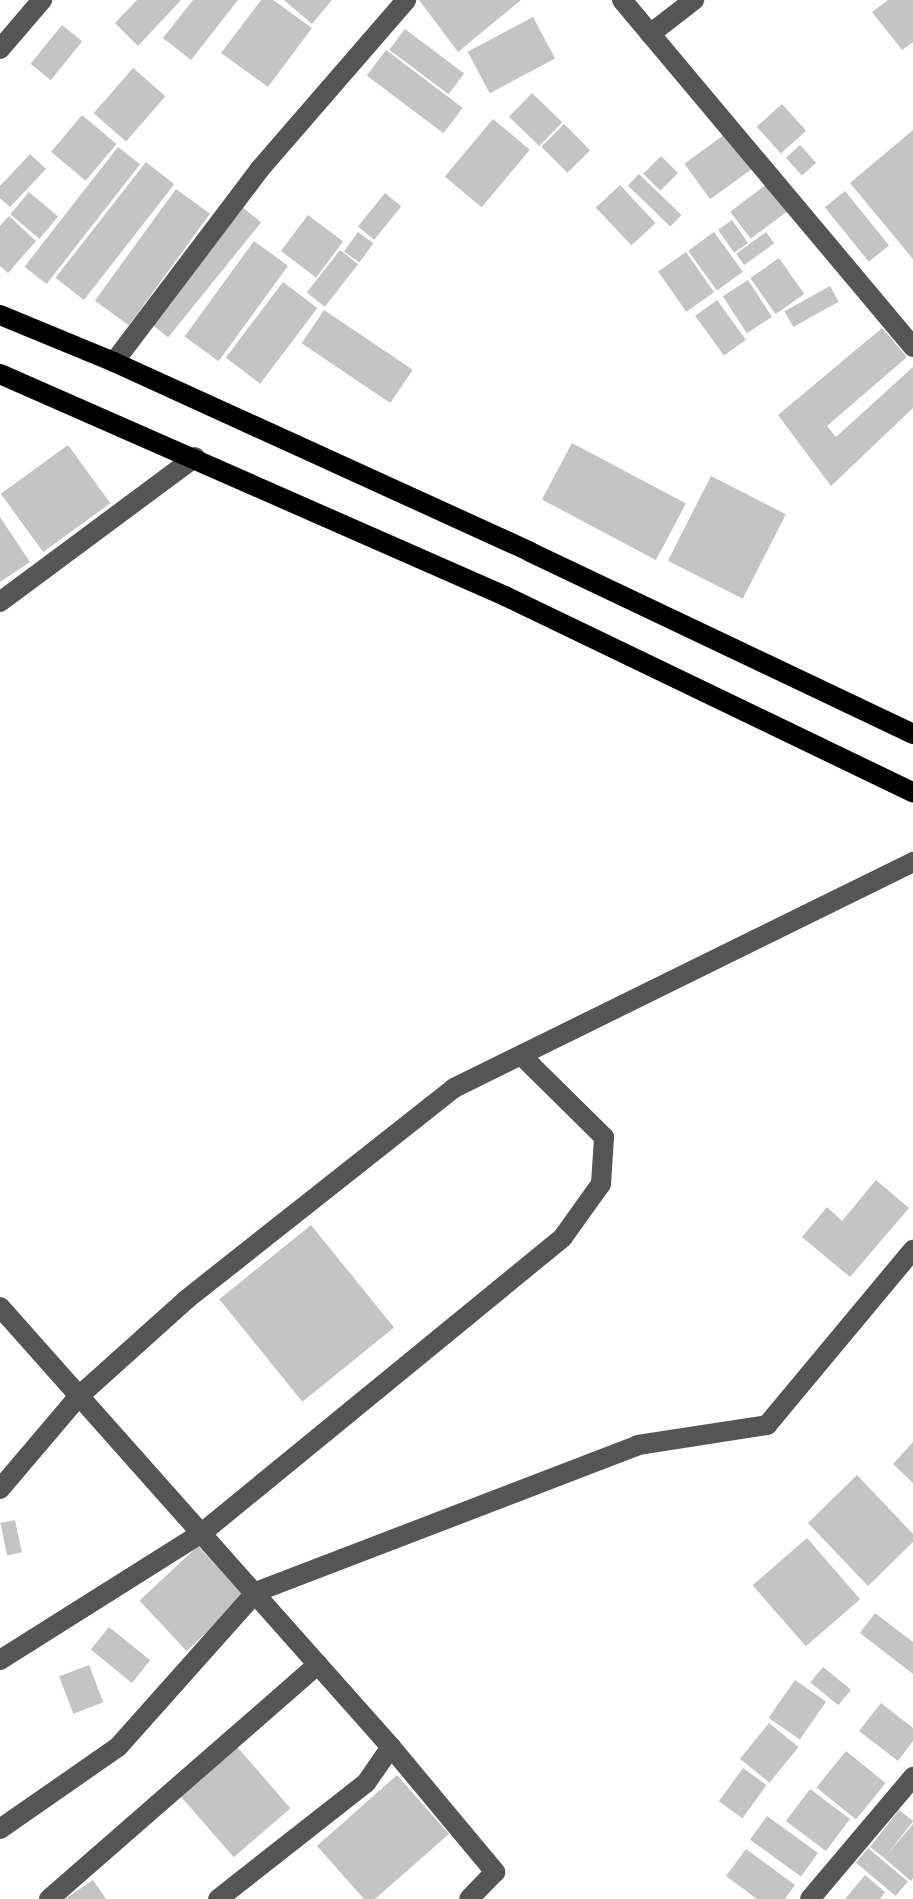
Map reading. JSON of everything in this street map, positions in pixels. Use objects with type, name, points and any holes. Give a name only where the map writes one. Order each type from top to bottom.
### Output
[{"type":"main road","points":[[0,315],[114,362],[913,734]]},
{"type":"main road","points":[[5,381],[195,457],[505,596],[913,792]]},
{"type":"street","points":[[0,49],[42,0]]},
{"type":"street","points":[[114,362],[259,170],[406,0]]},
{"type":"street","points":[[622,0],[913,347]]},
{"type":"street","points":[[650,34],[694,0]]},
{"type":"street","points":[[0,602],[195,457]]},
{"type":"street","points":[[0,1489],[79,1396],[345,1169],[454,1088],[913,862]]},
{"type":"street","points":[[0,1660],[203,1532],[563,1237],[601,1184],[604,1137],[522,1056]]},
{"type":"street","points":[[0,1829],[118,1747],[256,1592],[638,1445],[767,1425],[913,1250]]},
{"type":"street","points":[[3,1316],[203,1532],[391,1747],[495,1872],[469,1899]]},
{"type":"street","points":[[49,1899],[318,1664]]},
{"type":"street","points":[[218,1899],[366,1783],[391,1747]]},
{"type":"street","points":[[810,1899],[911,1785]]},
{"type":"building","points":[[137,0],[181,0],[138,46],[115,23]]},
{"type":"building","points":[[193,0],[238,0],[191,60],[163,38]]},
{"type":"building","points":[[261,0],[273,0],[312,28],[268,87],[221,53]]},
{"type":"building","points":[[284,0],[332,0],[312,24]]},
{"type":"building","points":[[419,0],[521,0],[458,52]]},
{"type":"building","points":[[888,0],[913,0],[913,42],[902,50],[872,12]]},
{"type":"building","points":[[533,17],[555,58],[490,93],[468,52]]},
{"type":"building","points":[[62,25],[82,41],[51,80],[31,64]]},
{"type":"building","points":[[405,29],[464,74],[448,94],[389,50]]},
{"type":"building","points":[[386,50],[463,108],[443,133],[367,76]]},
{"type":"building","points":[[133,68],[165,96],[126,141],[94,113]]},
{"type":"building","points":[[532,93],[562,122],[539,146],[509,117]]},
{"type":"building","points":[[782,104],[806,131],[781,154],[757,127]]},
{"type":"building","points":[[82,115],[116,144],[86,181],[51,152]]},
{"type":"building","points":[[493,119],[530,150],[482,207],[445,176]]},
{"type":"building","points":[[564,124],[590,150],[568,173],[541,147]]},
{"type":"building","points":[[913,130],[913,259],[850,183]]},
{"type":"building","points":[[728,132],[754,168],[710,199],[684,164]]},
{"type":"building","points":[[800,145],[816,163],[802,176],[786,158]]},
{"type":"building","points":[[118,147],[140,164],[46,284],[24,267]]},
{"type":"building","points":[[30,154],[46,169],[10,207],[0,198],[0,186]]},
{"type":"building","points":[[661,156],[678,173],[660,191],[643,174]]},
{"type":"building","points":[[146,162],[174,184],[84,300],[55,278]]},
{"type":"building","points":[[639,174],[681,215],[670,226],[628,186]]},
{"type":"building","points":[[767,184],[787,211],[751,239],[730,212]]},
{"type":"building","points":[[620,185],[655,223],[631,246],[596,208]]},
{"type":"building","points":[[176,189],[210,214],[129,325],[95,301]]},
{"type":"building","points":[[845,191],[889,245],[869,262],[825,207]]},
{"type":"building","points":[[29,192],[58,216],[39,239],[10,214]]},
{"type":"building","points":[[385,193],[401,206],[374,240],[358,226]]},
{"type":"building","points":[[241,206],[261,222],[168,337],[148,321]]},
{"type":"building","points":[[308,215],[343,241],[316,277],[281,251]]},
{"type":"building","points":[[9,216],[36,241],[8,273],[0,266],[0,226]]},
{"type":"building","points":[[732,220],[748,243],[734,253],[718,230]]},
{"type":"building","points":[[358,232],[373,243],[359,263],[344,251]]},
{"type":"building","points":[[714,232],[743,272],[717,290],[688,251]]},
{"type":"building","points":[[766,232],[774,243],[744,265],[736,254]]},
{"type":"building","points":[[254,241],[288,266],[219,361],[185,336]]},
{"type":"building","points":[[340,250],[358,264],[325,307],[307,293]]},
{"type":"building","points":[[686,252],[714,292],[686,312],[658,272]]},
{"type":"building","points":[[779,258],[804,294],[776,314],[750,278]]},
{"type":"building","points":[[748,280],[772,317],[747,333],[723,296]]},
{"type":"building","points":[[283,282],[317,308],[260,384],[226,358]]},
{"type":"building","points":[[830,286],[839,302],[793,327],[785,311]]},
{"type":"building","points":[[717,300],[746,340],[724,356],[695,316]]},
{"type":"building","points":[[324,310],[413,370],[390,403],[302,343]]},
{"type":"building","points":[[882,328],[907,357],[827,426],[836,437],[913,367],[913,408],[831,486],[778,415]]},
{"type":"building","points":[[572,443],[686,504],[656,560],[542,500]]},
{"type":"building","points":[[68,445],[110,503],[43,552],[1,494]]},
{"type":"building","points":[[711,476],[786,514],[743,599],[668,561]]},
{"type":"building","points":[[0,517],[30,562],[0,582]]},
{"type":"building","points":[[876,1180],[909,1208],[850,1277],[802,1237],[827,1207],[842,1221]]},
{"type":"building","points":[[311,1225],[394,1328],[302,1402],[219,1299]]},
{"type":"building","points":[[913,1442],[913,1483],[893,1464]]},
{"type":"building","points":[[857,1475],[913,1534],[913,1542],[868,1586],[808,1523]]},
{"type":"building","points":[[15,1520],[22,1552],[7,1555],[0,1523]]},
{"type":"building","points":[[807,1538],[860,1599],[806,1646],[753,1585]]},
{"type":"building","points":[[198,1546],[245,1596],[187,1651],[139,1601]]},
{"type":"building","points":[[875,1613],[913,1642],[913,1674],[860,1633]]},
{"type":"building","points":[[109,1627],[150,1660],[132,1683],[91,1650]]},
{"type":"building","points":[[89,1665],[103,1702],[73,1714],[59,1676]]},
{"type":"building","points":[[823,1667],[851,1690],[838,1705],[810,1683]]},
{"type":"building","points":[[795,1680],[826,1702],[800,1739],[769,1718]]},
{"type":"building","points":[[881,1703],[913,1728],[913,1741],[898,1761],[859,1731]]},
{"type":"building","points":[[769,1723],[799,1747],[770,1783],[740,1759]]},
{"type":"building","points":[[232,1741],[290,1808],[234,1857],[175,1790]]},
{"type":"building","points":[[846,1751],[886,1783],[856,1820],[816,1788]]},
{"type":"building","points":[[743,1768],[766,1785],[742,1818],[719,1801]]},
{"type":"building","points":[[397,1775],[449,1834],[375,1899],[364,1899],[317,1846]]},
{"type":"building","points":[[810,1789],[850,1819],[826,1851],[786,1821]]},
{"type":"building","points":[[899,1810],[913,1821],[884,1858],[870,1847]]},
{"type":"building","points":[[767,1816],[818,1853],[801,1876],[750,1839]]},
{"type":"building","points":[[913,1824],[913,1878],[911,1881],[884,1858]]},
{"type":"building","points":[[868,1848],[908,1881],[896,1896],[856,1863]]},
{"type":"building","points":[[746,1849],[795,1885],[785,1899],[757,1899],[726,1876]]},
{"type":"building","points":[[865,1875],[885,1892],[880,1899],[845,1899]]},
{"type":"building","points":[[93,1880],[106,1899],[65,1899]]}]
